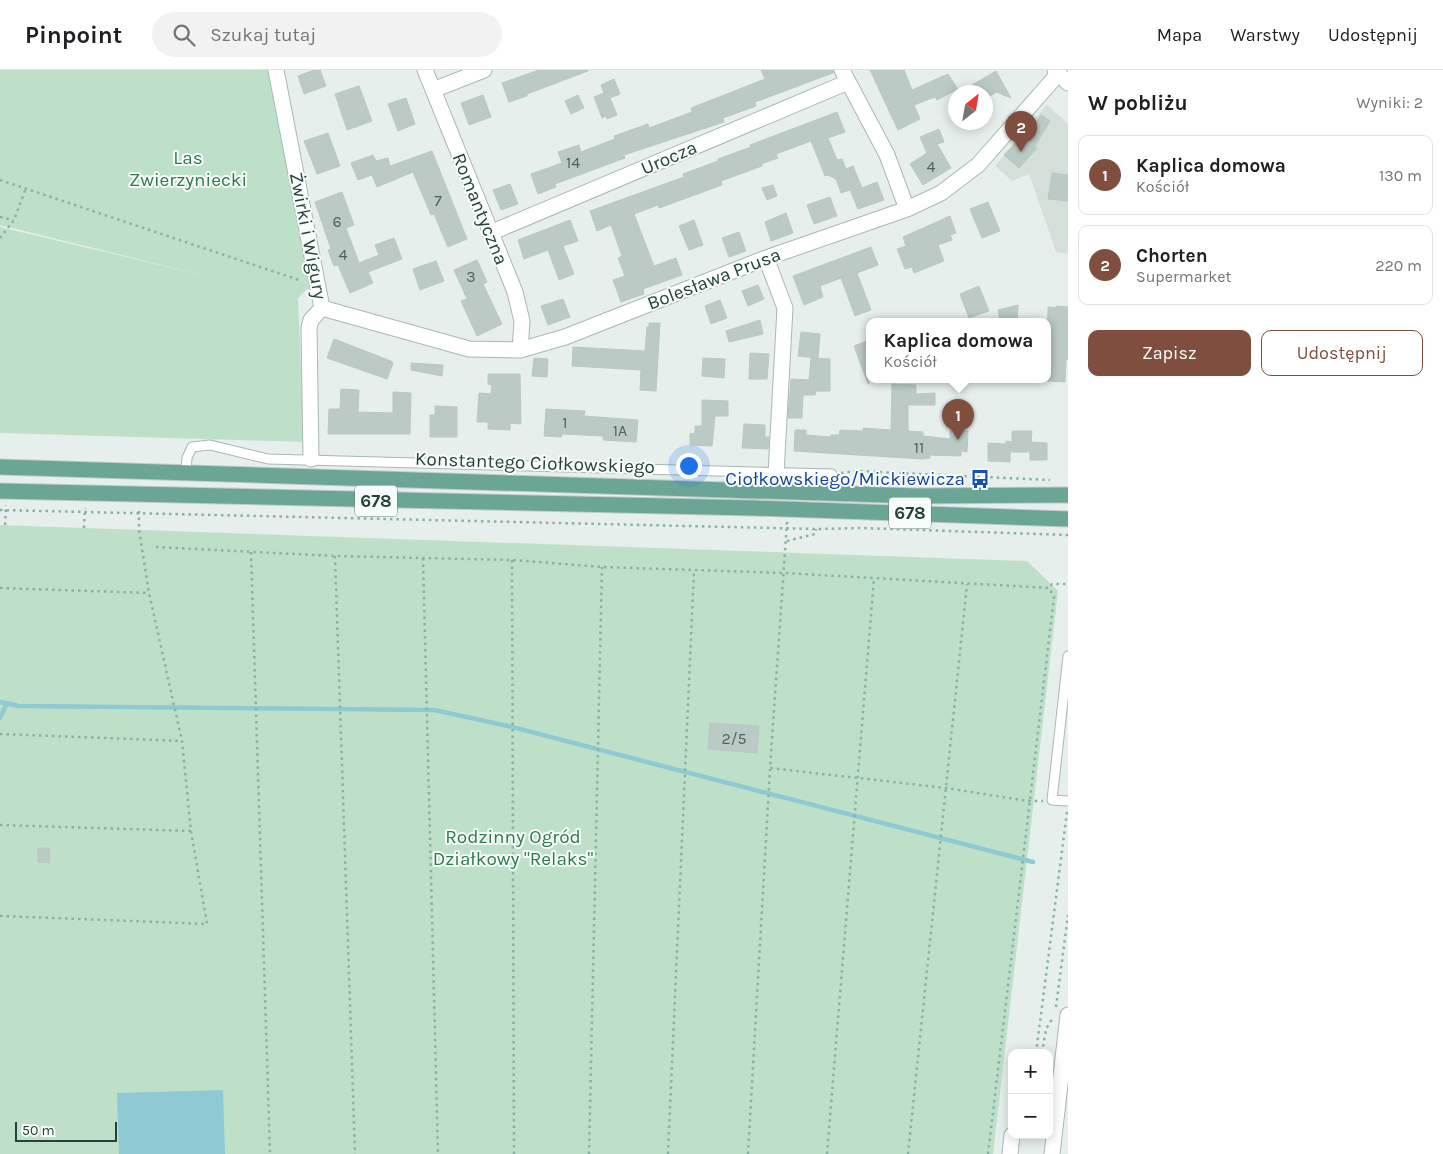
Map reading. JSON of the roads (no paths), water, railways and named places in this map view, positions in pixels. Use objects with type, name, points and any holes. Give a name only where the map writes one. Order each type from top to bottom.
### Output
[{"type":"main road","name":"Konstantego Ciołkowskiego","points":[[0,467],[917,496],[1064,492]]},
{"type":"main road","name":"Konstantego Ciołkowskiego","points":[[3,498],[753,508],[1065,517]]},
{"type":"street","name":"Żwirki i Wigury","points":[[276,70],[322,308],[311,320],[309,328],[311,459]]},
{"type":"street","name":"Romantyczna","points":[[425,70],[515,292],[522,321],[520,350]]},
{"type":"street","points":[[433,90],[484,70]]},
{"type":"street","points":[[845,76],[887,155],[906,210]]},
{"type":"street","name":"Urocza","points":[[490,233],[845,76]]},
{"type":"street","name":"Bolesława Prusa","points":[[322,308],[469,349],[520,350],[565,337],[766,258],[906,210],[941,193],[978,165],[1060,76]]},
{"type":"street","points":[[766,258],[785,308],[776,474]]},
{"type":"street","points":[[1052,1154],[1054,1088],[1068,1015]]},
{"type":"street","points":[[1010,1154],[1012,1139]]},
{"type":"lane","points":[[186,472],[187,458],[192,447],[203,445],[268,459],[832,474]]},
{"type":"lane","points":[[1068,656],[1052,800],[1068,802]]},
{"type":"water","points":[[223,1090],[225,1154],[119,1154],[117,1093]]},
{"type":"waterway","points":[[0,702],[19,706],[434,710],[508,726],[1033,862]]},
{"type":"waterway","points":[[0,718],[7,703]]},
{"type":"place","name":"Chorten","points":[[1021,152]]},
{"type":"place","name":"Kaplica domowa","points":[[958,440]]},
{"type":"place","name":"Ciołkowskiego/Mickiewicza","points":[[980,479]]},
{"type":"park label","name":"Las Zwierzyniecki","points":[[188,169]]},
{"type":"park label","name":"Rodzinny Ogród Działkowy \"Relaks\"","points":[[513,848]]}]
